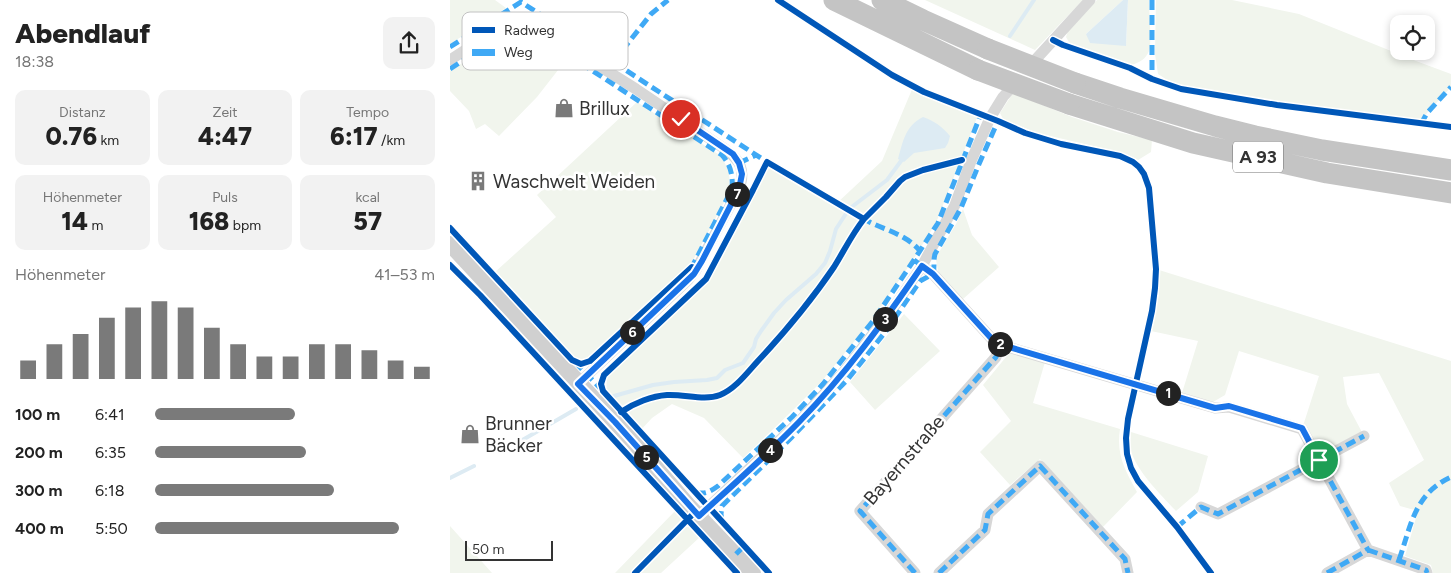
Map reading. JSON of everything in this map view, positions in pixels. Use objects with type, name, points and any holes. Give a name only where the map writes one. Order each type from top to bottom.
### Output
[{"type":"highway","name":"A 93","points":[[834,0],[978,70],[1068,104],[1193,142],[1327,173],[1451,193]]},
{"type":"highway","name":"A 93","points":[[882,0],[988,49],[1120,98],[1255,136],[1322,150],[1451,170]]},
{"type":"street","points":[[699,516],[800,421],[823,396],[878,328],[922,266],[955,205],[980,139],[1003,97],[1090,0]]},
{"type":"street","points":[[450,60],[462,52]]},
{"type":"street","points":[[578,384],[688,280],[696,270],[739,189],[742,174],[736,157],[605,70]]},
{"type":"street","points":[[450,244],[753,573]]},
{"type":"street","points":[[922,266],[933,274],[991,338],[1002,345],[1215,408],[1229,406],[1302,428],[1368,550],[1426,570],[1427,573]]},
{"type":"street","name":"Bayernstraße","points":[[916,573],[860,511],[996,357],[1002,345]]},
{"type":"street","points":[[1201,507],[1218,514],[1364,436]]},
{"type":"street","points":[[939,573],[985,530],[988,514],[1040,466],[1125,559],[1128,573]]},
{"type":"street","points":[[1327,573],[1368,550]]},
{"type":"shaded area","points":[[450,0],[495,0],[506,8],[500,12],[462,12],[462,36],[450,44]]},
{"type":"shaded area","points":[[925,0],[1083,0],[1035,50]]},
{"type":"shaded area","points":[[1097,0],[1123,0],[1086,34],[1126,46],[1128,0],[1149,0],[1150,47],[1148,54],[1142,60],[1131,65],[1070,44],[1066,37],[1068,31]]},
{"type":"shaded area","points":[[1123,0],[1128,0],[1126,46],[1090,43],[1086,34]]},
{"type":"shaded area","points":[[1156,0],[1232,0],[1299,14],[1390,51],[1390,60],[1414,60],[1451,74],[1451,87],[1427,113],[1421,124],[1277,105],[1181,89],[1158,74],[1155,54]]},
{"type":"shaded area","points":[[462,63],[462,70],[558,70],[537,97],[499,136],[485,124],[476,129],[469,111],[450,91],[450,71]]},
{"type":"shaded area","points":[[913,87],[978,115],[936,223],[872,320],[821,382],[743,458],[704,418],[672,404],[652,418],[639,432],[606,395],[607,373],[708,281],[769,163],[837,203],[882,161]]},
{"type":"shaded area","points":[[1013,93],[1072,117],[1118,132],[1152,140],[1151,152],[1138,160],[1124,153],[1037,133],[1003,119],[1000,113]]},
{"type":"shaded area","points":[[637,102],[718,154],[729,174],[729,191],[690,266],[589,360],[575,358],[495,272],[556,217],[537,195]]},
{"type":"shaded area","points":[[923,117],[938,124],[947,132],[950,136],[948,143],[945,148],[914,153],[904,162],[898,159],[908,130]]},
{"type":"shaded area","points":[[963,209],[972,235],[999,267],[963,299],[939,276],[936,260]]},
{"type":"shaded area","points":[[1159,270],[1451,361],[1451,573],[1433,573],[1431,565],[1405,556],[1418,511],[1400,506],[1389,483],[1424,460],[1379,373],[1343,377],[1347,404],[1364,436],[1319,460],[1302,429],[1319,376],[1239,351],[1225,395],[1213,402],[1182,393],[1198,341],[1151,331],[1159,294]]},
{"type":"shaded area","points":[[904,314],[940,351],[875,410],[850,382]]},
{"type":"shaded area","points":[[1010,353],[1045,362],[1033,403],[1120,429],[1120,455],[1137,492],[1103,527],[1040,459],[1010,485],[980,452],[1011,421],[983,385]]},
{"type":"shaded area","points":[[1131,432],[1208,456],[1198,492],[1176,511],[1155,489],[1135,461],[1131,452]]},
{"type":"shaded area","points":[[675,511],[700,537],[661,573],[615,573]]},
{"type":"shaded area","points":[[450,526],[492,573],[450,573]]},
{"type":"waterway","points":[[1010,36],[1034,0]]},
{"type":"waterway","points":[[614,396],[653,385],[717,378],[725,370],[743,363],[754,347],[756,339],[774,313],[816,274],[825,263],[836,229],[849,209],[887,180],[901,161]]},
{"type":"waterway","points":[[519,442],[576,409]]},
{"type":"waterway","points":[[450,478],[474,466]]},
{"type":"marked path","points":[[628,43],[651,14],[668,0]]},
{"type":"marked path","points":[[1152,0],[1152,79]]},
{"type":"marked path","points":[[505,12],[521,2],[536,12]]},
{"type":"marked path","points":[[450,47],[462,39]]},
{"type":"marked path","points":[[450,69],[462,61]]},
{"type":"marked path","points":[[591,70],[722,155],[728,163],[731,171],[732,189],[689,270]]},
{"type":"marked path","points":[[626,70],[770,164]]},
{"type":"marked path","points":[[1421,124],[1427,113],[1451,87]]},
{"type":"marked path","points":[[696,492],[705,493],[718,486],[792,417],[823,384],[873,321],[938,223],[981,114]]},
{"type":"marked path","points":[[722,521],[722,506],[848,379],[886,331],[920,281],[933,274],[935,254],[961,208],[998,121]]},
{"type":"marked path","points":[[739,163],[756,155]]},
{"type":"marked path","points":[[862,220],[864,219],[901,236],[920,251]]},
{"type":"marked path","points":[[914,260],[933,274],[991,338],[1001,345],[1215,408],[1229,407],[1302,429],[1368,550]]},
{"type":"marked path","points":[[915,573],[860,511],[996,357],[1001,345]]},
{"type":"marked path","points":[[575,362],[601,389]]},
{"type":"marked path","points":[[1177,527],[1201,507],[1218,514],[1364,436]]},
{"type":"marked path","points":[[939,573],[985,530],[988,514],[1040,466],[1125,559],[1128,573]]},
{"type":"marked path","points":[[1399,560],[1411,523],[1421,502],[1429,492],[1451,477]]},
{"type":"marked path","points":[[736,554],[744,546]]},
{"type":"marked path","points":[[1368,550],[1426,570],[1427,573]]},
{"type":"marked path","points":[[1327,573],[1368,550]]},
{"type":"cycle path","points":[[778,0],[892,75],[924,92],[1025,133],[1061,144],[1120,156],[1139,167],[1144,174],[1149,188],[1156,269],[1152,311],[1128,419],[1127,454],[1131,468],[1138,481],[1177,527],[1211,573]]},
{"type":"cycle path","points":[[1053,40],[1181,89],[1277,105],[1451,127]]},
{"type":"cycle path","points":[[769,573],[603,391],[601,384],[604,375],[706,279],[767,162],[864,219],[905,177],[923,170],[962,160]]},
{"type":"cycle path","points":[[621,412],[649,398],[667,395],[714,397],[731,389],[788,328],[807,304],[834,267],[864,219]]},
{"type":"cycle path","points":[[450,228],[572,360],[581,364],[590,361],[692,267],[696,270]]},
{"type":"cycle path","points":[[450,265],[737,573]]},
{"type":"cycle path","points":[[635,573],[695,512]]},
{"type":"place","name":"Brillux","points":[[564,108]]},
{"type":"place","name":"Waschwelt Weiden","points":[[478,181]]},
{"type":"place","name":"Brunner Bäcker","points":[[470,434]]},
{"type":"route","points":[[681,119],[733,154],[737,159],[742,174],[739,189],[694,274],[578,384],[632,440],[699,516],[775,446],[842,374],[896,304],[922,266],[933,274],[991,338],[1002,345],[1215,408],[1229,406],[1302,428],[1319,460]]}]
